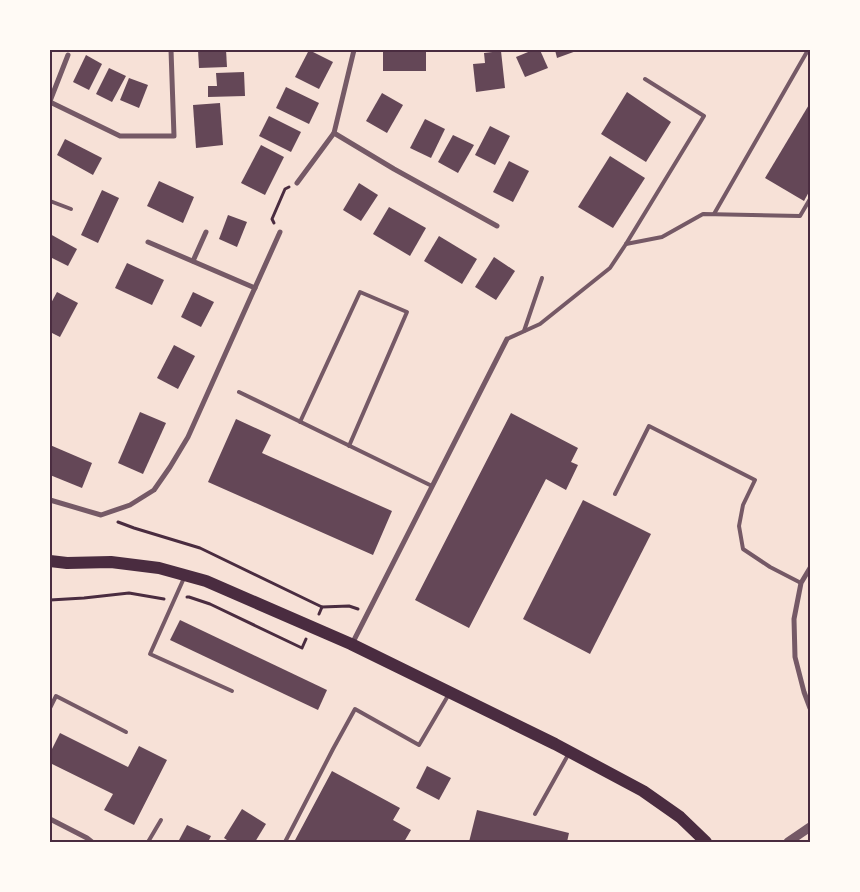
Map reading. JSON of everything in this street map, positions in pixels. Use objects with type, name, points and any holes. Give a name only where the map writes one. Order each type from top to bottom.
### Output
[{"type":"main road","points":[[50,561],[67,563],[111,562],[159,568],[206,581],[351,644],[570,752],[642,791],[680,816],[706,842]]},
{"type":"street","points":[[68,55],[50,101],[120,136],[174,136],[171,50]]},
{"type":"street","points":[[298,183],[334,133],[354,50]]},
{"type":"street","points":[[334,133],[394,169],[497,226]]},
{"type":"street","points":[[193,262],[206,232]]},
{"type":"street","points":[[50,500],[101,515],[130,505],[154,490],[188,437],[280,232]]},
{"type":"street","points":[[148,242],[255,288]]},
{"type":"street","points":[[351,644],[507,339]]},
{"type":"street","points":[[810,568],[801,583],[794,619],[795,657],[810,708]]},
{"type":"street","points":[[50,819],[92,842]]},
{"type":"street","points":[[788,842],[810,827]]},
{"type":"lane","points":[[714,214],[808,50]]},
{"type":"lane","points":[[507,339],[540,324],[610,268],[704,116],[645,80]]},
{"type":"lane","points":[[626,244],[662,237],[703,214],[800,216],[810,199]]},
{"type":"lane","points":[[50,201],[71,208]]},
{"type":"lane","points":[[524,332],[542,278]]},
{"type":"lane","points":[[300,422],[360,292],[407,312],[349,446]]},
{"type":"lane","points":[[239,392],[432,486]]},
{"type":"lane","points":[[615,494],[648,426],[755,480],[743,505],[739,526],[743,549],[770,567],[801,583]]},
{"type":"lane","points":[[186,575],[150,654],[232,691]]},
{"type":"lane","points":[[285,842],[355,709],[419,745],[450,692]]},
{"type":"lane","points":[[50,708],[56,696],[126,732]]},
{"type":"lane","points":[[534,814],[570,752]]},
{"type":"lane","points":[[148,842],[161,820]]},
{"type":"path","points":[[280,232],[272,219],[285,190],[298,183]]},
{"type":"path","points":[[101,515],[134,528],[200,548],[322,607],[349,606],[368,612]]},
{"type":"path","points":[[312,627],[322,607]]},
{"type":"building","points":[[198,50],[226,50],[227,67],[199,68]]},
{"type":"building","points":[[309,50],[333,62],[319,89],[295,77]]},
{"type":"building","points":[[383,50],[426,50],[426,71],[383,71]]},
{"type":"building","points":[[533,50],[540,50],[548,68],[525,77],[516,57]]},
{"type":"building","points":[[555,50],[579,50],[557,58]]},
{"type":"building","points":[[501,51],[505,88],[476,92],[473,64],[485,63],[484,53]]},
{"type":"building","points":[[86,55],[102,64],[89,90],[73,82]]},
{"type":"building","points":[[109,68],[126,76],[112,102],[96,94]]},
{"type":"building","points":[[244,72],[245,96],[208,97],[208,86],[217,86],[216,73]]},
{"type":"building","points":[[129,78],[148,85],[139,108],[120,100]]},
{"type":"building","points":[[286,87],[319,103],[309,124],[276,108]]},
{"type":"building","points":[[627,92],[671,122],[646,162],[601,134]]},
{"type":"building","points":[[382,93],[403,105],[387,133],[366,121]]},
{"type":"building","points":[[220,103],[223,145],[196,148],[193,105]]},
{"type":"building","points":[[810,103],[810,190],[804,201],[765,178]]},
{"type":"building","points":[[269,116],[301,132],[291,152],[259,136]]},
{"type":"building","points":[[425,119],[445,129],[431,158],[410,148]]},
{"type":"building","points":[[490,126],[510,136],[495,165],[475,155]]},
{"type":"building","points":[[453,135],[474,145],[458,173],[438,162]]},
{"type":"building","points":[[65,139],[102,158],[93,175],[57,155]]},
{"type":"building","points":[[261,145],[284,157],[265,195],[241,183]]},
{"type":"building","points":[[610,156],[645,178],[613,228],[578,207]]},
{"type":"building","points":[[509,161],[529,171],[513,202],[493,192]]},
{"type":"building","points":[[159,181],[194,197],[183,223],[147,206]]},
{"type":"building","points":[[359,183],[378,195],[361,221],[343,210]]},
{"type":"building","points":[[102,190],[119,198],[98,243],[81,235]]},
{"type":"building","points":[[389,207],[426,228],[410,256],[373,234]]},
{"type":"building","points":[[228,215],[247,222],[237,247],[219,239]]},
{"type":"building","points":[[50,234],[77,249],[68,266],[50,257]]},
{"type":"building","points":[[439,236],[477,259],[462,284],[424,261]]},
{"type":"building","points":[[494,257],[515,271],[496,300],[475,287]]},
{"type":"building","points":[[127,263],[164,280],[152,305],[115,288]]},
{"type":"building","points":[[57,292],[78,303],[60,337],[50,332],[50,305]]},
{"type":"building","points":[[193,292],[214,302],[201,327],[181,317]]},
{"type":"building","points":[[174,345],[195,356],[178,389],[157,378]]},
{"type":"building","points":[[140,412],[166,423],[143,474],[118,463]]},
{"type":"building","points":[[511,413],[578,448],[571,462],[578,465],[566,490],[546,479],[469,628],[415,600]]},
{"type":"building","points":[[236,419],[271,435],[262,453],[392,511],[373,555],[208,482]]},
{"type":"building","points":[[50,445],[92,463],[82,488],[50,475]]},
{"type":"building","points":[[583,500],[651,534],[590,654],[523,619]]},
{"type":"building","points":[[180,620],[327,690],[318,710],[170,640]]},
{"type":"building","points":[[60,733],[128,767],[139,746],[167,760],[134,825],[104,810],[113,794],[50,763],[50,753]]},
{"type":"building","points":[[427,766],[451,778],[439,800],[416,788]]},
{"type":"building","points":[[332,771],[400,808],[393,820],[411,830],[404,842],[294,842]]},
{"type":"building","points":[[242,809],[266,824],[255,842],[230,842],[224,838]]},
{"type":"building","points":[[477,810],[569,833],[567,842],[469,842]]},
{"type":"building","points":[[187,825],[211,836],[208,842],[178,842]]}]
